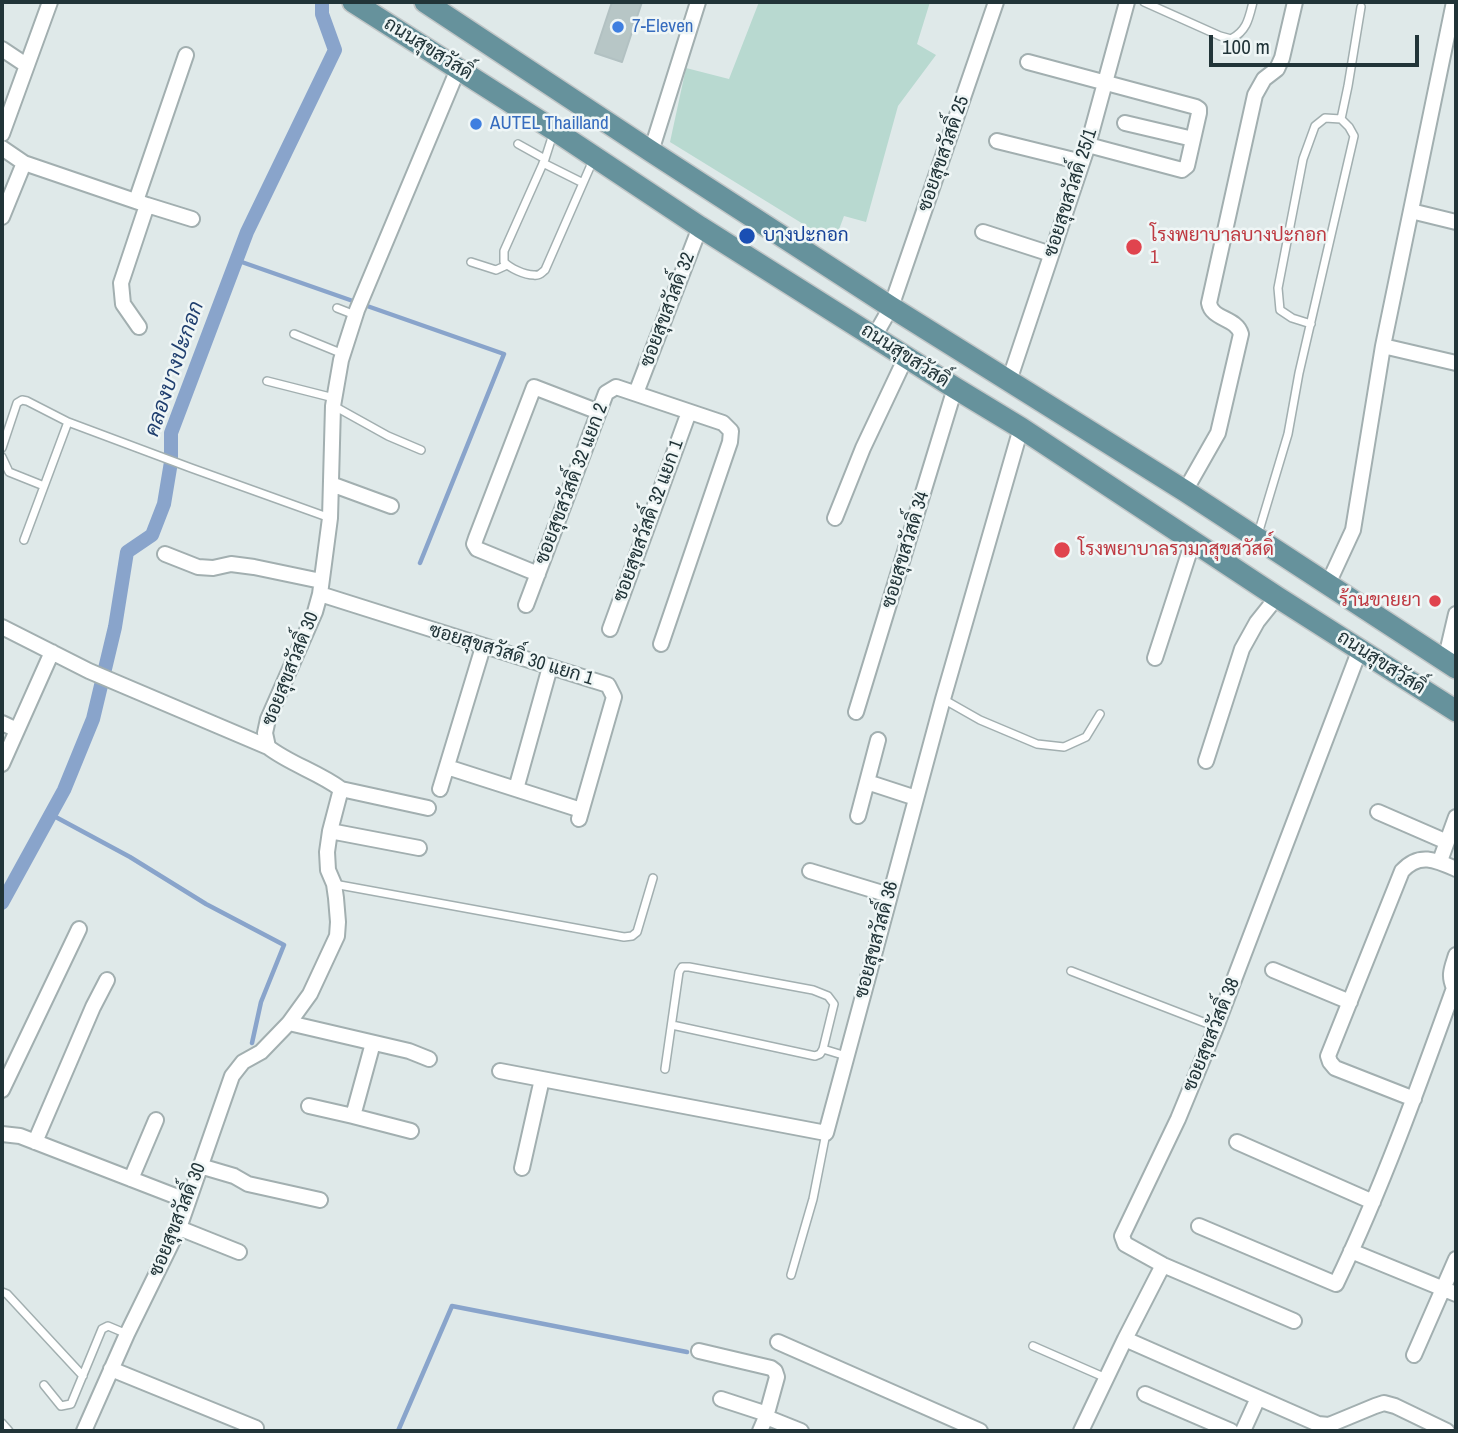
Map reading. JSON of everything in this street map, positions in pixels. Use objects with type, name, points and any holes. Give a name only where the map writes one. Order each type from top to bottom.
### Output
[{"type":"main road","name":"ถนนสุขสวัสดิ์","points":[[353,2],[700,227],[1021,428],[1456,711]]},
{"type":"main road","name":"ถนนสุขสวัสดิ์","points":[[425,2],[891,307],[1185,491],[1450,664]]},
{"type":"street","points":[[2,134],[50,2]]},
{"type":"street","points":[[652,152],[698,2]]},
{"type":"street","name":"ซอยสุขสวัสดิ์ 25","points":[[874,337],[891,307],[996,2]]},
{"type":"street","name":"ซอยสุขสวัสดิ์ 25/1","points":[[1009,381],[1088,145],[1127,2]]},
{"type":"street","points":[[1185,491],[1218,433],[1241,334],[1234,323],[1209,309],[1209,303],[1255,95],[1264,79],[1277,69],[1282,58],[1294,2]]},
{"type":"street","points":[[1328,584],[1353,530],[1383,346],[1454,2]]},
{"type":"street","points":[[2,49],[26,65]]},
{"type":"street","points":[[139,327],[123,304],[121,283],[186,55]]},
{"type":"street","points":[[1028,62],[1199,109],[1187,166],[1182,170],[1088,145]]},
{"type":"street","name":"ซอยสุขสวัสดิ์ 30","points":[[85,1431],[127,1334],[179,1228],[232,1076],[243,1062],[261,1052],[289,1023],[310,994],[337,936],[334,884],[328,870],[327,852],[341,789],[326,778],[281,757],[268,747],[265,733],[268,719],[316,612],[330,517],[334,402],[343,354],[358,308],[458,69]]},
{"type":"street","points":[[1125,123],[1193,139]]},
{"type":"street","points":[[997,141],[1082,162]]},
{"type":"street","points":[[2,148],[24,163],[192,219]]},
{"type":"street","points":[[2,217],[24,163]]},
{"type":"street","points":[[1411,211],[1456,222]]},
{"type":"street","name":"ซอยสุขสวัสดิ์ 32","points":[[636,393],[700,227]]},
{"type":"street","points":[[983,232],[1051,254]]},
{"type":"street","points":[[1383,346],[1456,363]]},
{"type":"street","points":[[835,518],[863,447],[906,357]]},
{"type":"street","points":[[538,574],[477,549],[474,544],[534,387],[599,412]]},
{"type":"street","name":"ซอยสุขสวัสดิ์ 32 แยก 2","points":[[527,605],[606,393],[616,387],[636,393]]},
{"type":"street","name":"ซอยสุขสวัสดิ์ 34","points":[[856,712],[955,388]]},
{"type":"street","points":[[636,393],[723,423],[731,431],[730,442],[661,644]]},
{"type":"street","name":"ซอยสุขสวัสดิ์ 32 แยก 1","points":[[610,629],[689,412]]},
{"type":"street","name":"ซอยสุขสวัสดิ์ 36","points":[[826,1133],[943,699],[1021,428]]},
{"type":"street","points":[[331,484],[391,506]]},
{"type":"street","points":[[1155,658],[1193,541]]},
{"type":"street","name":"ซอยสุขสวัสดิ์ 30 แยก 1","points":[[165,555],[198,567],[243,565],[321,587],[483,647],[608,685],[614,697],[580,814],[516,789]]},
{"type":"street","points":[[1206,761],[1242,649],[1257,622],[1277,597]]},
{"type":"street","points":[[1450,664],[1456,614]]},
{"type":"street","points":[[2,627],[110,681],[268,747]]},
{"type":"street","points":[[440,789],[483,647]]},
{"type":"street","name":"ซอยสุขสวัสดิ์ 38","points":[[1294,1321],[1163,1265],[1125,1244],[1122,1237],[1178,1119],[1216,1027],[1360,649]]},
{"type":"street","points":[[2,764],[52,652]]},
{"type":"street","points":[[447,767],[516,789],[550,667]]},
{"type":"street","points":[[2,723],[18,730]]},
{"type":"street","points":[[858,816],[878,740]]},
{"type":"street","points":[[867,782],[916,798]]},
{"type":"street","points":[[341,789],[428,808]]},
{"type":"street","points":[[1378,812],[1447,842]]},
{"type":"street","points":[[1440,861],[1456,817]]},
{"type":"street","points":[[330,831],[419,848]]},
{"type":"street","points":[[1414,1099],[1335,1068],[1328,1056],[1402,871],[1409,863],[1422,859],[1440,861],[1456,869]]},
{"type":"street","points":[[810,871],[889,895]]},
{"type":"street","points":[[2,1090],[79,929]]},
{"type":"street","points":[[1199,1226],[1336,1284],[1373,1202],[1455,988],[1450,973],[1456,956]]},
{"type":"street","points":[[1273,970],[1350,1002]]},
{"type":"street","points":[[35,1142],[107,979]]},
{"type":"street","points":[[289,1023],[409,1051],[429,1059]]},
{"type":"street","points":[[354,1116],[373,1043]]},
{"type":"street","points":[[500,1071],[826,1133]]},
{"type":"street","points":[[522,1168],[542,1079]]},
{"type":"street","points":[[309,1107],[411,1131]]},
{"type":"street","points":[[131,1179],[156,1119]]},
{"type":"street","points":[[2,1134],[20,1136],[188,1201]]},
{"type":"street","points":[[1237,1142],[1373,1202]]},
{"type":"street","points":[[200,1167],[234,1176],[248,1184],[320,1200]]},
{"type":"street","points":[[179,1228],[239,1252]]},
{"type":"street","points":[[1351,1251],[1450,1292]]},
{"type":"street","points":[[1414,1355],[1450,1292],[1456,1259]]},
{"type":"street","points":[[1081,1431],[1163,1265]]},
{"type":"street","points":[[1125,1339],[1318,1424],[1329,1424],[1375,1405],[1384,1404],[1395,1406],[1447,1431]]},
{"type":"street","points":[[778,1342],[980,1431]]},
{"type":"street","points":[[699,1351],[775,1371],[777,1377],[760,1431]]},
{"type":"street","points":[[111,1369],[256,1428]]},
{"type":"street","points":[[1145,1394],[1231,1431]]},
{"type":"street","points":[[1243,1431],[1258,1398]]},
{"type":"street","points":[[721,1399],[767,1415],[801,1431]]},
{"type":"lane","points":[[1143,2],[1220,36],[1231,38],[1242,32],[1247,25],[1253,2]]},
{"type":"lane","points":[[1341,118],[1361,7]]},
{"type":"lane","points":[[1257,538],[1288,434],[1354,136],[1341,118],[1325,118],[1315,126],[1303,159],[1278,288],[1280,310],[1292,318],[1311,324]]},
{"type":"lane","points":[[554,130],[544,161],[504,251],[504,261],[509,267],[535,276],[545,270],[594,157]]},
{"type":"lane","points":[[518,144],[583,183]]},
{"type":"lane","points":[[471,261],[496,270],[507,265]]},
{"type":"lane","points":[[337,308],[358,308]]},
{"type":"lane","points":[[294,334],[343,354]]},
{"type":"lane","points":[[267,382],[334,402],[388,436],[421,450]]},
{"type":"lane","points":[[2,448],[17,403],[27,401],[68,422],[330,517]]},
{"type":"lane","points":[[24,540],[68,422]]},
{"type":"lane","points":[[2,457],[9,472],[44,486]]},
{"type":"lane","points":[[943,699],[980,720],[1037,744],[1064,747],[1086,737],[1100,715]]},
{"type":"lane","points":[[334,884],[624,937],[637,932],[653,878]]},
{"type":"lane","points":[[665,1069],[679,972],[682,967],[813,990],[828,996],[834,1004],[823,1049],[815,1056],[673,1025]]},
{"type":"lane","points":[[1071,971],[1216,1027]]},
{"type":"lane","points":[[823,1049],[846,1056]]},
{"type":"lane","points":[[791,1275],[813,1199],[826,1133]]},
{"type":"lane","points":[[2,1292],[7,1294],[83,1376]]},
{"type":"lane","points":[[44,1385],[61,1406],[71,1404],[102,1329],[108,1325],[127,1334]]},
{"type":"lane","points":[[1033,1346],[1106,1378]]},
{"type":"lane","points":[[2,1423],[9,1431]]},
{"type":"green space","points":[[759,2],[930,2],[917,44],[936,55],[898,106],[866,222],[844,216],[834,243],[670,142],[686,68],[729,79]]},
{"type":"building","name":"7-Eleven","points":[[612,2],[642,2],[622,62],[595,53]]},
{"type":"waterway","name":"คลองบางปะกอก","points":[[2,903],[64,790],[93,719],[115,627],[127,552],[152,535],[164,504],[171,462],[171,433],[247,232],[335,50],[322,14],[322,2]]},
{"type":"waterway","points":[[236,260],[504,354],[420,563]]},
{"type":"waterway","points":[[52,815],[130,857],[206,904],[284,945],[261,1002],[252,1043]]},
{"type":"waterway","points":[[398,1431],[452,1306],[687,1352]]},
{"type":"place","name":"7-Eleven","points":[[618,27]]},
{"type":"place","name":"AUTEL Thailland","points":[[476,124]]},
{"type":"place","name":"บางปะกอก","points":[[747,236]]},
{"type":"place","name":"โรงพยาบาลบางปะกอก 1","points":[[1134,247]]},
{"type":"place","name":"โรงพยาบาลรามาสุขสวัสดิ์","points":[[1062,550]]},
{"type":"place","name":"ร้านขายยา","points":[[1435,601]]}]
